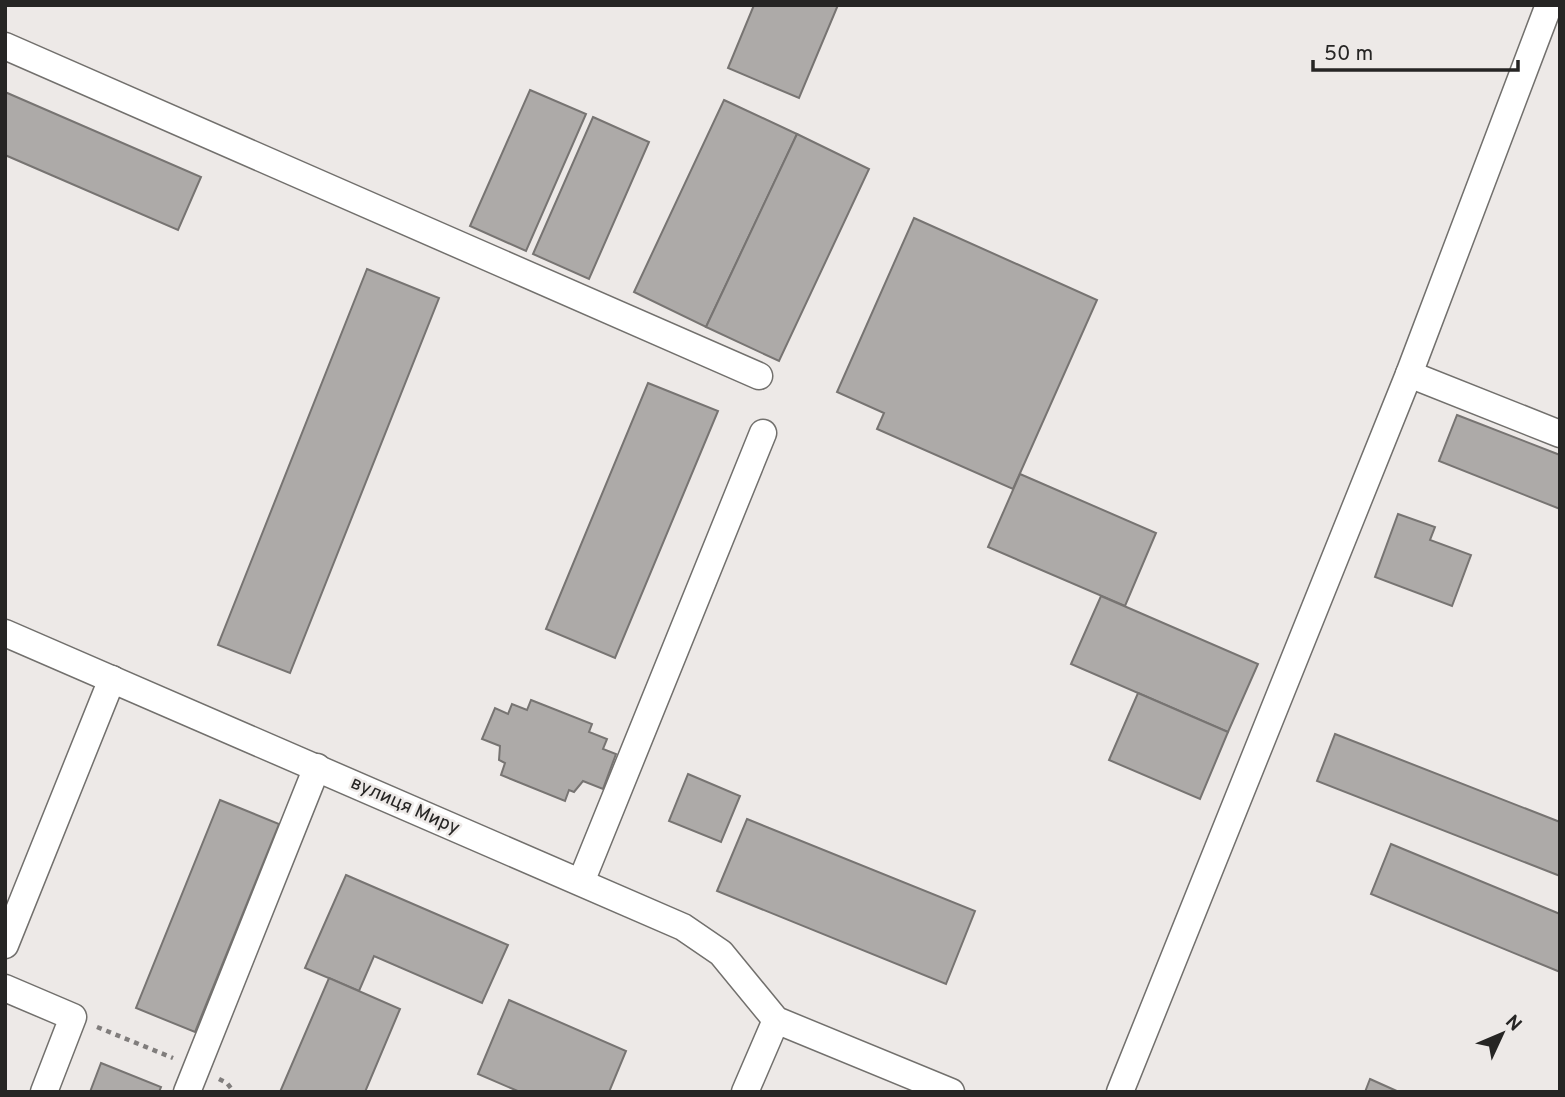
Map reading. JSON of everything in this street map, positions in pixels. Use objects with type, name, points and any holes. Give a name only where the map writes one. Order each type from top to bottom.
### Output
[{"type":"street","points":[[1120,1092],[1409,374],[1547,10]]},
{"type":"street","points":[[5,46],[759,376]]},
{"type":"street","points":[[1409,374],[1560,434]]},
{"type":"street","points":[[581,882],[764,433]]},
{"type":"street","name":"вулиця Миру","points":[[5,633],[682,927],[721,953],[776,1020]]},
{"type":"street","points":[[5,945],[112,679]]},
{"type":"street","points":[[192,1080],[317,767]]},
{"type":"street","points":[[5,989],[73,1017],[44,1092]]},
{"type":"street","points":[[745,1092],[776,1020],[951,1092]]},
{"type":"path","points":[[73,1017],[192,1080],[228,1083],[234,1092]]},
{"type":"building","points":[[754,5],[838,5],[799,98],[728,68]]},
{"type":"building","points":[[530,90],[586,114],[526,251],[470,226]]},
{"type":"building","points":[[5,92],[201,177],[178,230],[5,155]]},
{"type":"building","points":[[724,100],[797,134],[706,327],[634,292]]},
{"type":"building","points":[[593,117],[649,142],[589,279],[533,254]]},
{"type":"building","points":[[797,134],[869,169],[779,361],[706,327]]},
{"type":"building","points":[[914,218],[1097,300],[1013,489],[877,429],[884,413],[837,392]]},
{"type":"building","points":[[367,269],[439,298],[290,673],[218,645]]},
{"type":"building","points":[[648,383],[718,411],[615,658],[546,629]]},
{"type":"building","points":[[1457,415],[1560,455],[1560,509],[1439,461]]},
{"type":"building","points":[[1020,474],[1156,533],[1125,606],[988,547]]},
{"type":"building","points":[[1398,514],[1435,527],[1430,540],[1471,555],[1452,606],[1375,577]]},
{"type":"building","points":[[1101,596],[1258,664],[1228,732],[1071,664]]},
{"type":"building","points":[[1138,693],[1228,732],[1200,799],[1109,760]]},
{"type":"building","points":[[531,700],[592,724],[589,732],[607,739],[603,749],[616,754],[603,789],[583,781],[574,792],[569,790],[565,801],[501,775],[505,763],[499,760],[500,746],[482,739],[495,708],[508,714],[512,704],[527,710]]},
{"type":"building","points":[[1335,734],[1560,822],[1560,876],[1317,781]]},
{"type":"building","points":[[688,774],[740,796],[721,842],[669,821]]},
{"type":"building","points":[[220,800],[279,824],[195,1032],[136,1008]]},
{"type":"building","points":[[747,819],[975,911],[946,984],[717,891]]},
{"type":"building","points":[[1391,844],[1560,914],[1560,972],[1371,894]]},
{"type":"building","points":[[346,875],[508,945],[482,1003],[374,956],[359,991],[305,968]]},
{"type":"building","points":[[329,978],[400,1009],[365,1092],[280,1092]]},
{"type":"building","points":[[509,1000],[626,1051],[609,1092],[520,1092],[478,1074]]},
{"type":"building","points":[[101,1063],[161,1087],[159,1092],[90,1092]]},
{"type":"building","points":[[1370,1079],[1399,1092],[1365,1092]]}]
